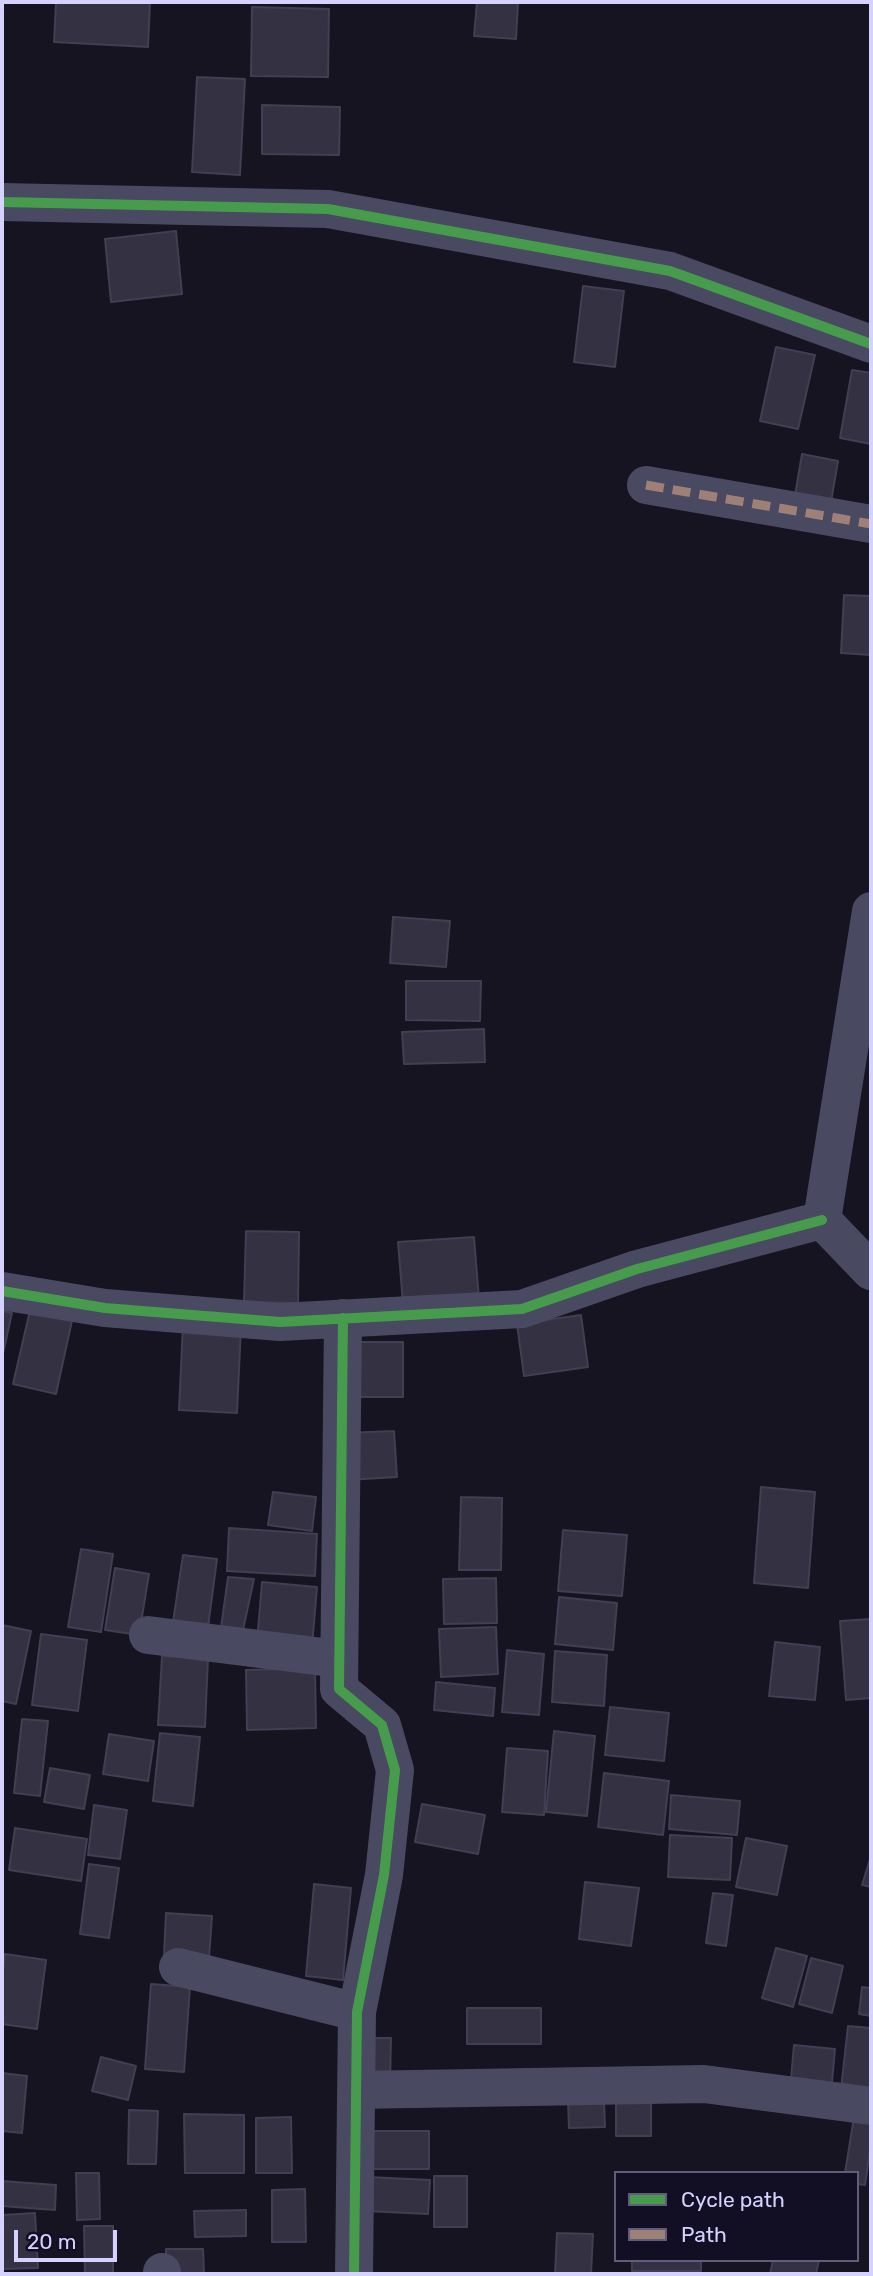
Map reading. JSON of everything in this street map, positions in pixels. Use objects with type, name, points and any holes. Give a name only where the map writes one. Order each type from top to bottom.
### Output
[{"type":"street","points":[[2,202],[328,209],[670,271],[871,344]]},
{"type":"street","points":[[646,485],[871,524]]},
{"type":"street","points":[[822,1220],[871,911]]},
{"type":"street","points":[[822,1220],[871,1271]]},
{"type":"street","points":[[2,1292],[105,1308],[280,1322],[522,1309],[637,1269],[822,1220]]},
{"type":"street","points":[[343,1318],[340,1689],[382,1726],[395,1770],[384,1875],[357,2012],[354,2274]]},
{"type":"street","points":[[148,1635],[340,1659]]},
{"type":"street","points":[[178,1967],[357,2012]]},
{"type":"street","points":[[356,2090],[704,2084],[871,2106]]},
{"type":"building","points":[[56,2],[150,2],[148,47],[54,42]]},
{"type":"building","points":[[477,2],[518,2],[516,39],[474,36]]},
{"type":"building","points":[[252,7],[329,9],[328,77],[251,76]]},
{"type":"building","points":[[197,77],[245,79],[240,175],[192,172]]},
{"type":"building","points":[[262,105],[340,107],[339,155],[262,154]]},
{"type":"building","points":[[176,231],[182,294],[111,302],[105,239]]},
{"type":"building","points":[[583,286],[624,291],[615,367],[574,362]]},
{"type":"building","points":[[776,347],[815,355],[798,429],[760,421]]},
{"type":"building","points":[[852,370],[871,373],[871,444],[840,438]]},
{"type":"building","points":[[802,454],[838,461],[830,508],[794,501]]},
{"type":"building","points":[[844,595],[871,596],[871,655],[841,653]]},
{"type":"building","points":[[393,917],[450,921],[446,967],[390,963]]},
{"type":"building","points":[[406,981],[481,981],[480,1021],[406,1020]]},
{"type":"building","points":[[484,1029],[485,1062],[404,1064],[402,1032]]},
{"type":"building","points":[[246,1231],[299,1232],[298,1303],[244,1302]]},
{"type":"building","points":[[474,1237],[479,1299],[403,1304],[398,1242]]},
{"type":"building","points":[[31,1306],[73,1316],[56,1394],[13,1384]]},
{"type":"building","points":[[2,1311],[12,1313],[2,1358]]},
{"type":"building","points":[[581,1315],[588,1367],[524,1376],[517,1324]]},
{"type":"building","points":[[183,1324],[241,1327],[237,1413],[179,1410]]},
{"type":"building","points":[[347,1342],[403,1342],[403,1397],[347,1397]]},
{"type":"building","points":[[394,1431],[397,1477],[347,1480],[344,1433]]},
{"type":"building","points":[[761,1487],[815,1492],[808,1588],[754,1583]]},
{"type":"building","points":[[273,1492],[316,1497],[312,1531],[268,1525]]},
{"type":"building","points":[[461,1497],[502,1498],[501,1570],[459,1570]]},
{"type":"building","points":[[229,1528],[317,1534],[315,1576],[227,1571]]},
{"type":"building","points":[[563,1530],[627,1535],[622,1596],[558,1591]]},
{"type":"building","points":[[81,1549],[113,1554],[101,1632],[68,1627]]},
{"type":"building","points":[[183,1555],[217,1559],[208,1627],[173,1622]]},
{"type":"building","points":[[115,1568],[149,1574],[139,1635],[105,1630]]},
{"type":"building","points":[[228,1577],[254,1579],[243,1630],[221,1628]]},
{"type":"building","points":[[496,1578],[497,1623],[444,1624],[443,1579]]},
{"type":"building","points":[[262,1582],[317,1587],[312,1647],[257,1642]]},
{"type":"building","points":[[559,1597],[617,1603],[613,1650],[555,1644]]},
{"type":"building","points":[[871,1619],[871,1698],[846,1700],[840,1621]]},
{"type":"building","points":[[2,1625],[31,1631],[16,1704],[2,1701]]},
{"type":"building","points":[[496,1627],[498,1674],[441,1677],[439,1629]]},
{"type":"building","points":[[41,1634],[87,1640],[78,1711],[32,1705]]},
{"type":"building","points":[[775,1642],[820,1647],[815,1700],[769,1696]]},
{"type":"building","points":[[507,1650],[544,1654],[539,1715],[502,1712]]},
{"type":"building","points":[[555,1651],[607,1655],[604,1706],[552,1702]]},
{"type":"building","points":[[162,1656],[208,1658],[205,1727],[158,1725]]},
{"type":"building","points":[[315,1668],[316,1728],[247,1730],[246,1670]]},
{"type":"building","points":[[436,1682],[495,1688],[493,1716],[434,1710]]},
{"type":"building","points":[[610,1707],[669,1713],[664,1761],[605,1755]]},
{"type":"building","points":[[22,1719],[48,1721],[40,1796],[14,1793]]},
{"type":"building","points":[[554,1731],[595,1736],[587,1816],[546,1812]]},
{"type":"building","points":[[160,1733],[200,1737],[193,1806],[153,1801]]},
{"type":"building","points":[[109,1734],[154,1741],[148,1781],[103,1774]]},
{"type":"building","points":[[507,1748],[548,1751],[544,1815],[502,1812]]},
{"type":"building","points":[[50,1768],[90,1775],[84,1809],[44,1802]]},
{"type":"building","points":[[604,1773],[669,1781],[663,1835],[598,1827]]},
{"type":"building","points":[[671,1795],[740,1801],[737,1835],[669,1829]]},
{"type":"building","points":[[422,1804],[485,1815],[478,1854],[415,1842]]},
{"type":"building","points":[[94,1805],[127,1810],[120,1859],[88,1855]]},
{"type":"building","points":[[15,1828],[87,1839],[81,1881],[9,1870]]},
{"type":"building","points":[[670,1835],[732,1838],[730,1880],[668,1877]]},
{"type":"building","points":[[746,1838],[787,1846],[777,1895],[736,1887]]},
{"type":"building","points":[[871,1856],[871,1887],[862,1885]]},
{"type":"building","points":[[89,1864],[119,1868],[109,1938],[80,1934]]},
{"type":"building","points":[[585,1882],[639,1888],[631,1946],[579,1939]]},
{"type":"building","points":[[314,1884],[351,1888],[343,1980],[306,1976]]},
{"type":"building","points":[[713,1893],[733,1895],[726,1946],[706,1943]]},
{"type":"building","points":[[166,1913],[212,1916],[209,1958],[164,1955]]},
{"type":"building","points":[[776,1948],[807,1956],[793,2007],[762,1998]]},
{"type":"building","points":[[5,1954],[46,1960],[37,2029],[2,2024]]},
{"type":"building","points":[[811,1958],[843,1966],[832,2013],[799,2004]]},
{"type":"building","points":[[151,1984],[190,1987],[184,2072],[145,2069]]},
{"type":"building","points":[[862,1987],[871,1988],[871,2016],[859,2014]]},
{"type":"building","points":[[467,2008],[541,2008],[541,2044],[467,2044]]},
{"type":"building","points":[[848,2026],[871,2028],[871,2102],[840,2098]]},
{"type":"building","points":[[363,2038],[391,2038],[390,2083],[363,2082]]},
{"type":"building","points":[[794,2045],[835,2049],[831,2093],[790,2090]]},
{"type":"building","points":[[101,2057],[136,2066],[128,2100],[92,2091]]},
{"type":"building","points":[[2,2073],[27,2076],[22,2133],[2,2131]]},
{"type":"building","points":[[616,2098],[651,2098],[651,2136],[616,2136]]},
{"type":"building","points":[[604,2100],[605,2127],[569,2128],[568,2101]]},
{"type":"building","points":[[129,2110],[158,2111],[156,2164],[128,2164]]},
{"type":"building","points":[[184,2114],[244,2115],[244,2173],[185,2173]]},
{"type":"building","points":[[291,2117],[292,2173],[256,2173],[256,2118]]},
{"type":"building","points":[[854,2117],[871,2120],[871,2143],[865,2185],[859,2184],[859,2171],[845,2171]]},
{"type":"building","points":[[371,2131],[429,2131],[429,2169],[372,2169]]},
{"type":"building","points":[[76,2173],[99,2173],[100,2219],[77,2220]]},
{"type":"building","points":[[434,2176],[467,2176],[467,2227],[434,2227]]},
{"type":"building","points":[[368,2177],[430,2180],[428,2214],[366,2211]]},
{"type":"building","points":[[2,2181],[56,2185],[55,2210],[2,2206]]},
{"type":"building","points":[[305,2189],[306,2242],[272,2242],[272,2190]]},
{"type":"building","points":[[246,2210],[246,2236],[195,2237],[194,2211]]},
{"type":"building","points":[[35,2213],[38,2268],[2,2269],[2,2215]]},
{"type":"building","points":[[84,2226],[113,2226],[113,2273],[85,2274]]},
{"type":"building","points":[[557,2233],[593,2234],[591,2274],[555,2274]]},
{"type":"building","points":[[166,2249],[203,2249],[204,2274],[166,2274]]},
{"type":"building","points":[[632,2262],[701,2262],[701,2271],[632,2271]]},
{"type":"building","points":[[773,2262],[819,2262],[816,2274],[770,2274]]},
{"type":"marked path","points":[[646,485],[871,524]]},
{"type":"cycle path","points":[[2,202],[328,209],[670,271],[871,344]]},
{"type":"cycle path","points":[[2,1291],[105,1308],[280,1322],[522,1309],[637,1269],[822,1220]]},
{"type":"cycle path","points":[[343,1318],[339,1689],[382,1725],[395,1770],[384,1875],[357,2012],[354,2274]]}]
